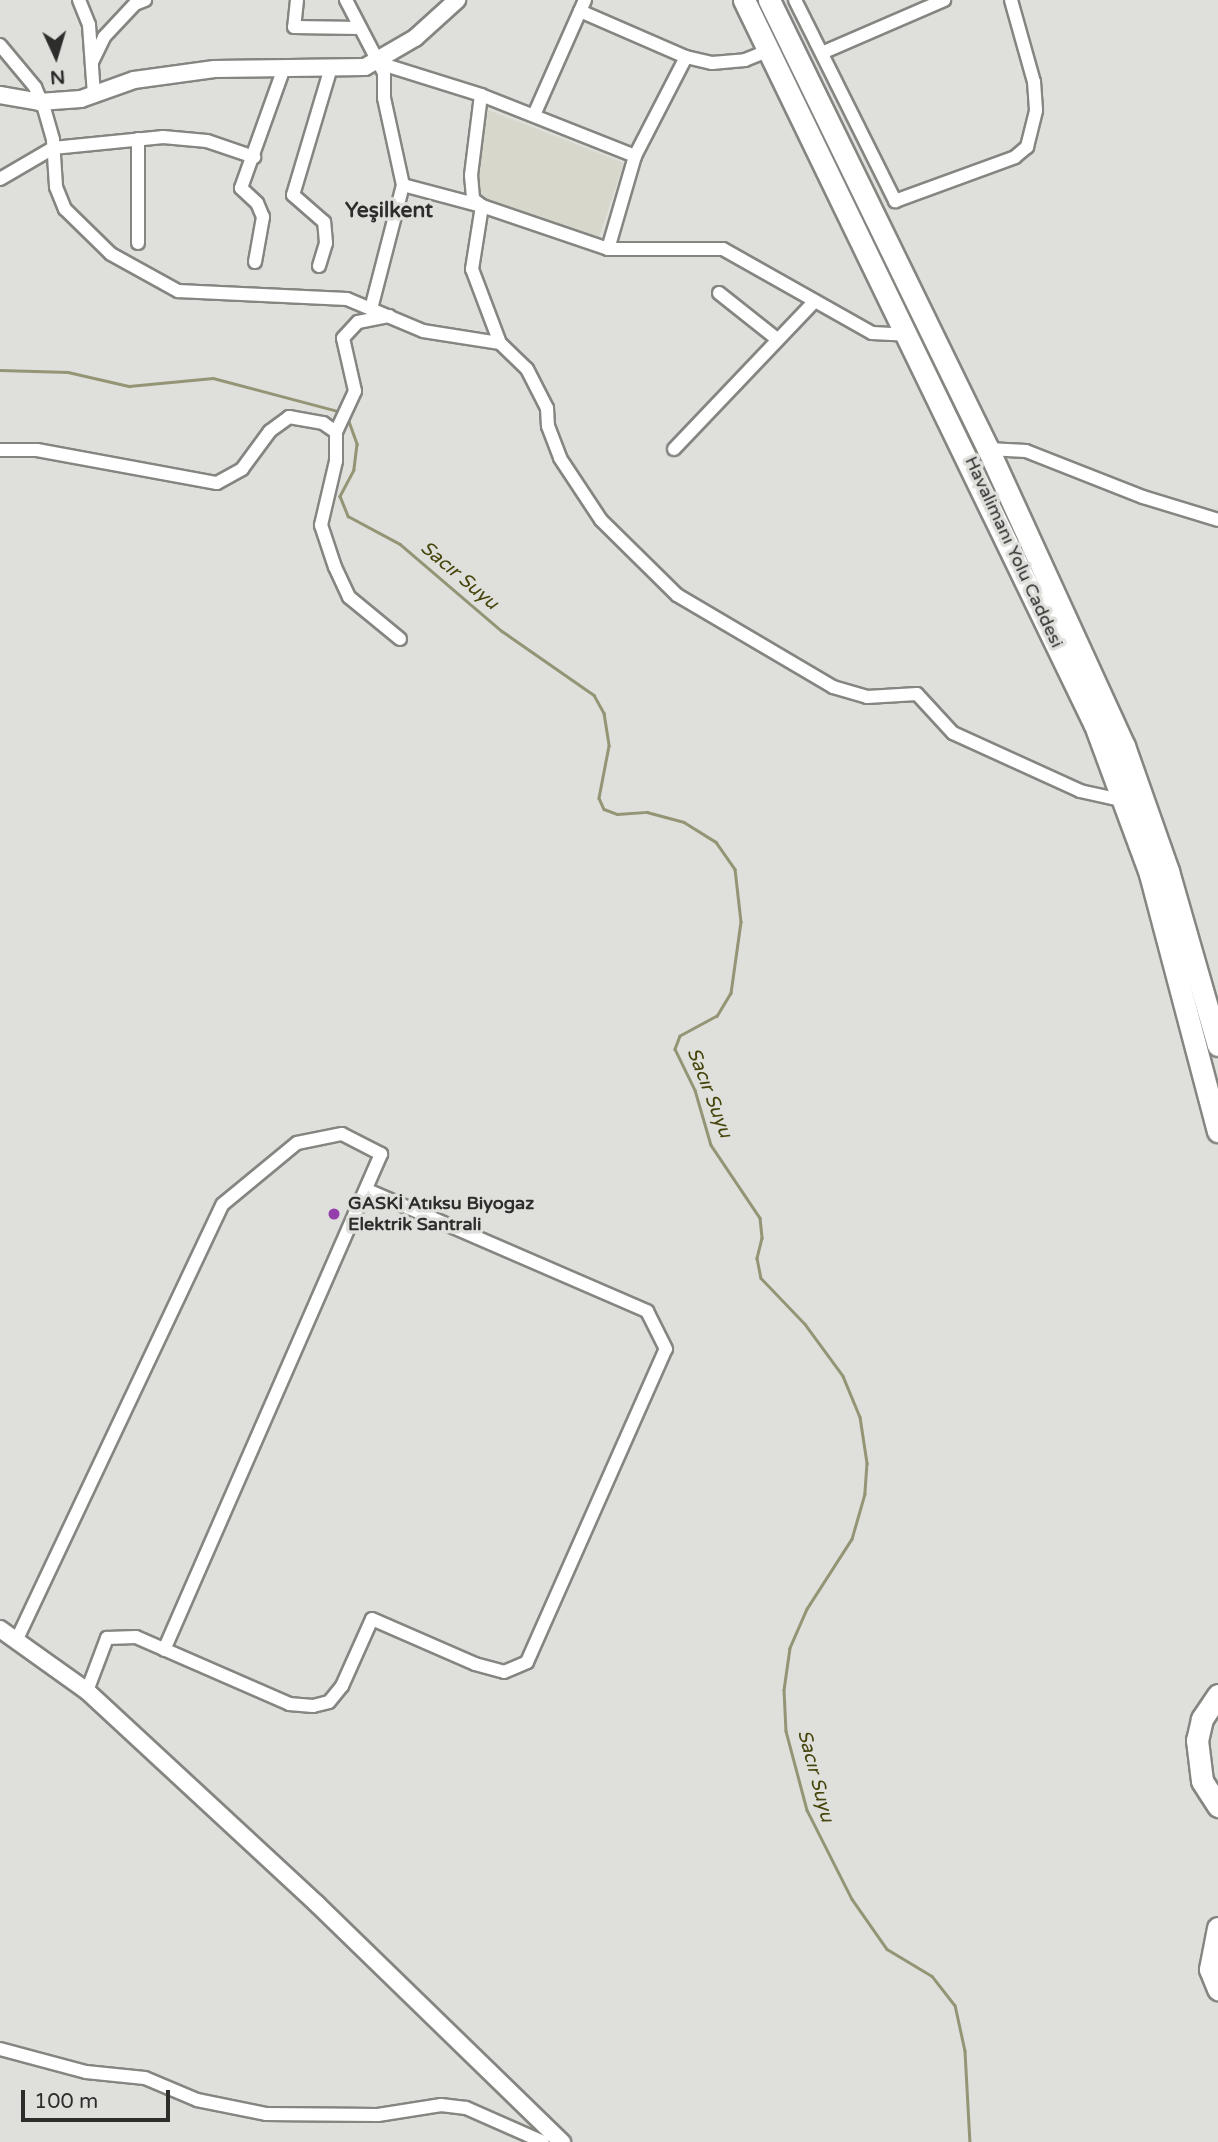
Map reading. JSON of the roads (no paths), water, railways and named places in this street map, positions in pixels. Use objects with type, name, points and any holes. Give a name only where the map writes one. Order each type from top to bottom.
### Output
[{"type":"highway","name":"Havalimanı Yolu Caddesi","points":[[744,0],[1044,614],[1125,801],[1150,874],[1218,1131]]},
{"type":"highway","name":"Havalimanı Yolu Caddesi","points":[[769,0],[988,449],[1124,746],[1168,871],[1218,1045]]},
{"type":"highway","points":[[1218,1695],[1202,1719],[1197,1740],[1202,1781],[1218,1806]]},
{"type":"highway","points":[[1218,1928],[1210,1969],[1218,1989]]},
{"type":"street","points":[[79,0],[89,25],[89,67],[94,94]]},
{"type":"street","points":[[89,67],[104,37],[135,4],[145,0]]},
{"type":"street","points":[[297,0],[294,27],[360,28]]},
{"type":"street","points":[[346,0],[379,63],[403,185],[371,309]]},
{"type":"street","points":[[379,63],[457,0]]},
{"type":"street","points":[[795,0],[824,52],[895,201],[1015,157],[1027,147],[1036,110],[1034,82],[1010,0]]},
{"type":"street","points":[[824,52],[944,0]]},
{"type":"street","points":[[534,115],[583,5],[686,57],[722,62],[767,51]]},
{"type":"street","points":[[0,45],[35,87],[53,148],[56,187],[65,209],[111,254],[178,291],[347,299],[424,331],[500,343]]},
{"type":"street","points":[[608,248],[635,156],[686,57]]},
{"type":"street","points":[[0,95],[39,102],[94,94],[134,80],[214,69],[331,71],[379,63],[481,95],[635,156]]},
{"type":"street","points":[[255,262],[263,217],[257,203],[241,188],[282,71]]},
{"type":"street","points":[[319,266],[327,243],[324,222],[293,195],[331,71]]},
{"type":"street","points":[[481,95],[471,175],[474,199],[481,206]]},
{"type":"street","points":[[0,179],[53,148],[138,139],[207,141],[254,157]]},
{"type":"street","points":[[138,139],[138,243]]},
{"type":"street","points":[[403,185],[481,206],[608,248],[723,249],[872,334],[907,335]]},
{"type":"street","points":[[481,206],[472,269],[500,343],[527,369],[547,408],[548,426],[560,458],[601,520],[677,595],[833,687],[867,696],[917,694],[953,733],[1080,791],[1125,801]]},
{"type":"street","points":[[719,293],[777,340]]},
{"type":"street","points":[[674,449],[815,301]]},
{"type":"street","points":[[389,316],[358,322],[343,338],[355,391],[339,429],[336,461],[321,525],[349,597],[400,639]]},
{"type":"street","points":[[0,450],[37,450],[217,483],[242,469],[270,431],[289,417],[323,423],[339,429]]},
{"type":"street","points":[[988,449],[1026,451],[1143,497],[1218,520]]},
{"type":"street","points":[[17,1639],[223,1204],[297,1143],[342,1134],[381,1154],[164,1650]]},
{"type":"street","points":[[87,1691],[107,1638],[136,1637],[289,1704],[313,1706],[329,1702],[342,1686],[372,1619],[475,1664],[504,1672],[527,1662],[540,1639],[666,1349],[647,1311],[367,1189]]},
{"type":"street","points":[[0,1629],[87,1691],[317,1903],[562,2142]]},
{"type":"street","points":[[0,2049],[86,2071],[145,2078],[197,2100],[266,2114],[378,2115],[441,2105],[467,2108],[543,2142]]},
{"type":"waterway","name":"Sacır Suyu","points":[[0,370],[68,372],[129,386],[213,378],[342,412]]},
{"type":"waterway","name":"Sacır Suyu","points":[[347,416],[357,444],[354,470],[340,496],[348,516],[400,544],[502,631],[594,695],[604,713],[609,746],[599,798],[604,809],[617,814],[647,812],[684,822],[716,842],[735,869],[741,922],[731,993],[717,1016],[680,1036],[675,1049],[695,1090],[711,1145],[760,1218],[762,1238],[757,1258],[761,1278],[805,1324],[843,1376],[860,1417],[867,1463],[865,1494],[852,1539],[807,1609],[790,1648],[784,1690],[786,1731],[807,1810],[852,1899],[887,1949],[932,1976],[955,2005],[965,2051],[970,2142]]},
{"type":"place","name":"GASKİ Atıksu Biyogaz Elektrik Santrali","points":[[334,1214]]},
{"type":"district","name":"Yeşilkent","points":[[389,211]]}]
